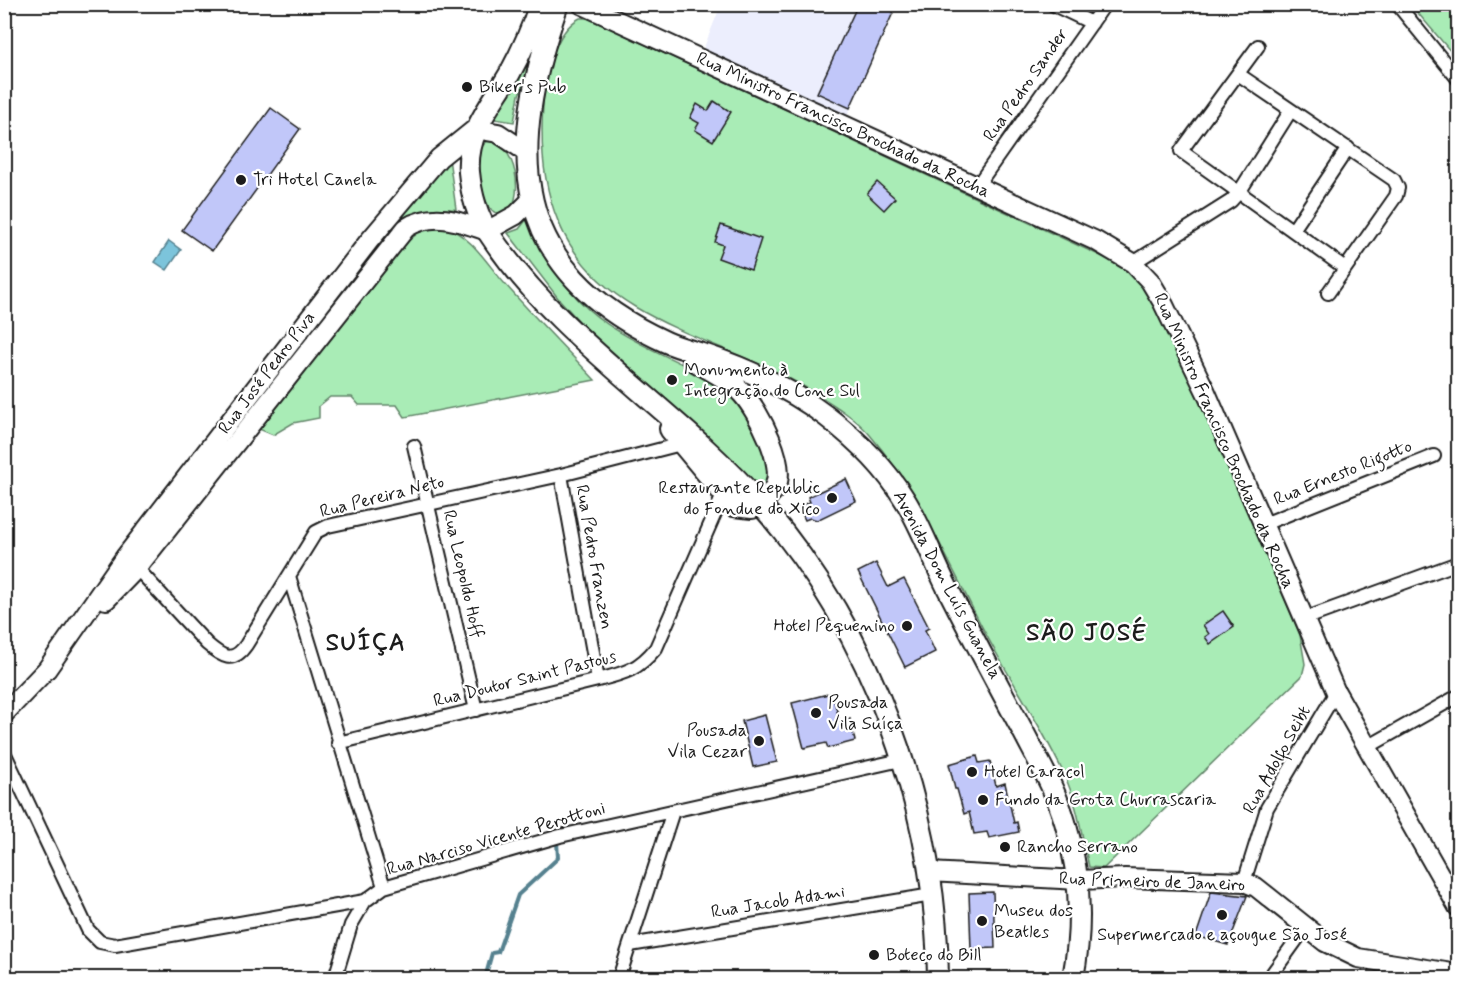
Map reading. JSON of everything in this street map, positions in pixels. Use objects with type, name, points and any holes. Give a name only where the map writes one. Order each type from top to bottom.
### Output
[{"type":"main road","points":[[540,4],[520,55],[475,129],[470,147],[471,184],[487,231],[530,284],[573,330],[700,444],[760,504],[817,582],[852,642],[888,717],[918,814],[932,895],[938,978]]},
{"type":"main road","name":"Avenida Dom Luís Guanela","points":[[558,4],[534,79],[525,151],[531,200],[550,243],[592,297],[611,312],[668,344],[709,356],[785,390],[823,414],[852,437],[880,466],[906,501],[949,592],[1035,753],[1065,820],[1079,880],[1080,912],[1074,978]]},
{"type":"main road","points":[[643,394],[681,444],[734,506],[743,509],[752,508],[760,504],[775,487],[778,476],[770,440],[759,416],[743,394],[730,382],[668,344]]},
{"type":"street","name":"Rua Ministro Francisco Brochado da Rocha","points":[[581,4],[1096,241],[1133,263],[1150,281],[1162,301],[1264,524],[1336,692],[1458,907]]},
{"type":"street","points":[[1052,4],[1092,23]]},
{"type":"street","name":"Rua Pedro Sander","points":[[977,186],[1105,4]]},
{"type":"street","points":[[1397,4],[1458,79]]},
{"type":"street","points":[[1258,46],[1181,151],[1345,268]]},
{"type":"street","points":[[1238,74],[1394,180],[1398,188],[1396,196],[1328,293]]},
{"type":"street","points":[[1133,263],[1231,201],[1240,191],[1291,110]]},
{"type":"street","points":[[475,129],[498,133],[525,151]]},
{"type":"street","name":"Rua José Pedro Piva","points":[[131,563],[369,241],[439,158],[475,129]]},
{"type":"street","points":[[1293,230],[1348,148]]},
{"type":"street","points":[[487,231],[516,215],[531,200]]},
{"type":"street","name":"Rua José Pedro Piva","points":[[4,714],[47,669],[406,228],[418,220],[444,218],[487,231]]},
{"type":"street","name":"Rua Pereira Neto","points":[[131,563],[207,644],[220,656],[231,658],[240,655],[316,532],[328,526],[428,502],[561,475],[681,444]]},
{"type":"street","name":"Rua Leopoldo Hoff","points":[[414,446],[476,710]]},
{"type":"street","name":"Rua Ernesto Rigotto","points":[[1264,524],[1434,456]]},
{"type":"street","name":"Rua Pedro Franzen","points":[[561,475],[598,680]]},
{"type":"street","name":"Rua Doutor Saint Pastous","points":[[338,743],[598,680],[628,672],[643,664],[656,648],[723,495]]},
{"type":"street","points":[[1304,619],[1458,563]]},
{"type":"street","points":[[289,576],[338,743],[384,887]]},
{"type":"street","name":"Rua Adolfo Seibt","points":[[1244,882],[1267,808],[1336,692]]},
{"type":"street","points":[[1366,748],[1458,696]]},
{"type":"street","name":"Rua Narciso Vicente Perottoni","points":[[4,752],[78,913],[88,930],[100,942],[115,945],[365,901],[384,887],[560,836],[901,760]]},
{"type":"street","points":[[619,978],[673,811]]},
{"type":"street","name":"Rua Primeiro de Janeiro","points":[[929,872],[1079,880],[1125,878],[1244,882],[1256,887],[1325,942],[1358,958],[1432,974],[1458,974]]},
{"type":"street","name":"Rua Jacob Adami","points":[[630,945],[932,895]]},
{"type":"street","points":[[335,978],[351,925],[365,901]]},
{"type":"street","points":[[1269,978],[1305,928]]},
{"type":"shaded area","points":[[721,5],[896,5],[847,116],[703,50]]},
{"type":"green space","points":[[546,5],[532,61],[519,95],[514,122],[488,118]]},
{"type":"green space","points":[[1411,5],[1458,5],[1458,60]]},
{"type":"green space","points":[[580,18],[588,18],[1131,270],[1155,293],[1300,635],[1305,664],[1302,676],[1104,868],[1089,867],[1072,795],[1053,752],[988,638],[916,501],[887,456],[870,435],[841,410],[787,377],[656,319],[635,307],[609,289],[587,268],[570,245],[558,221],[549,194],[544,166],[543,105],[548,69],[557,44],[563,33]]},
{"type":"green space","points":[[494,139],[504,148],[515,173],[515,198],[511,208],[504,213],[494,212],[489,206],[478,172],[481,150],[486,143]]},
{"type":"green space","points":[[449,158],[456,209],[427,210],[406,218],[243,426],[239,423],[373,247]]},
{"type":"green space","points":[[527,219],[559,278],[593,314],[635,341],[711,380],[731,395],[748,416],[762,443],[770,480],[762,493],[597,341],[558,298],[508,233],[519,229]]},
{"type":"green space","points":[[445,227],[464,237],[478,251],[516,296],[595,380],[405,417],[397,405],[359,405],[352,397],[330,397],[319,406],[319,418],[293,423],[273,435],[259,429],[397,251],[420,231]]},
{"type":"water","points":[[169,241],[181,250],[167,270],[155,262]]},
{"type":"building","points":[[858,4],[897,4],[850,108],[817,93]]},
{"type":"building","points":[[714,101],[731,112],[713,141],[695,130],[699,123],[690,118],[697,104],[708,111]]},
{"type":"building","name":"Tri Hotel Canela","points":[[271,108],[300,129],[212,251],[182,230]]},
{"type":"building","points":[[877,182],[895,198],[884,210],[867,194]]},
{"type":"building","points":[[721,225],[761,239],[751,270],[718,258],[723,245],[715,242]]},
{"type":"building","name":"Restaurante Republic do Fondue do Xico","points":[[846,479],[856,501],[817,520],[810,518],[805,520],[799,507],[810,502],[808,497]]},
{"type":"building","points":[[876,563],[888,587],[904,579],[929,628],[925,630],[935,652],[905,667],[858,572]]},
{"type":"building","points":[[1223,611],[1234,627],[1210,644],[1205,637],[1209,634],[1203,625]]},
{"type":"building","name":"Pousada Vila Suíça","points":[[832,693],[840,722],[850,719],[855,741],[828,748],[826,743],[804,748],[792,703]]},
{"type":"building","name":"Pousada Vila Cezar","points":[[765,715],[777,762],[753,767],[742,721]]},
{"type":"building","points":[[977,756],[979,763],[990,761],[996,786],[1005,783],[1014,823],[1017,822],[1019,832],[989,838],[987,832],[974,834],[969,812],[964,814],[957,789],[955,789],[949,764]]},
{"type":"building","name":"Museu dos Beatles","points":[[993,892],[995,948],[971,949],[969,893]]},
{"type":"building","name":"Supermercado e açougue São José","points":[[1211,892],[1247,896],[1228,945],[1196,936]]},
{"type":"waterway","points":[[485,978],[492,953],[498,952],[518,895],[558,858],[557,842]]},
{"type":"place","name":"Biker's Pub","points":[[467,87]]},
{"type":"place","name":"Tri Hotel Canela","points":[[241,180]]},
{"type":"place","name":"Monumento à Integração do Cone Sul","points":[[672,380]]},
{"type":"place","name":"Restaurante Republic do Fondue do Xico","points":[[832,498]]},
{"type":"place","name":"Hotel Pequenino","points":[[907,626]]},
{"type":"place","name":"Pousada Vila Suíça","points":[[816,713]]},
{"type":"place","name":"Pousada Vila Cezar","points":[[759,741]]},
{"type":"place","name":"Hotel Caracol","points":[[972,772]]},
{"type":"place","name":"Fundo da Grota Churrascaria","points":[[983,800]]},
{"type":"place","name":"Rancho Serrano","points":[[1005,847]]},
{"type":"place","name":"Supermercado e açougue São José","points":[[1222,915]]},
{"type":"place","name":"Museu dos Beatles","points":[[982,921]]},
{"type":"place","name":"Boteco do Bill","points":[[874,955]]},
{"type":"district","name":"SÃO JOSÉ","points":[[1087,633]]},
{"type":"district","name":"SUÍÇA","points":[[366,643]]}]
